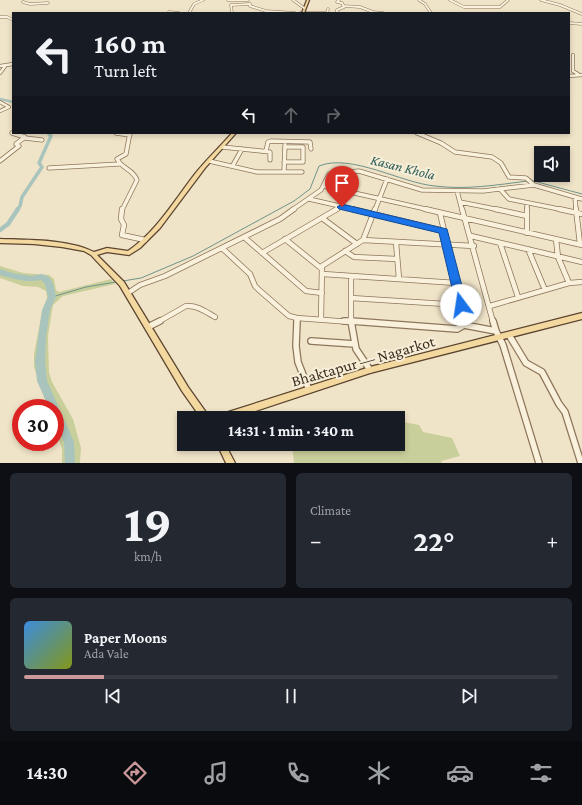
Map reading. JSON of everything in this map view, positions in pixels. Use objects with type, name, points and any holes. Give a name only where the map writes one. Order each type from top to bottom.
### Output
[{"type":"main road","points":[[302,12],[308,0]]},
{"type":"main road","points":[[93,254],[107,250],[129,253],[146,240],[208,161],[233,134]]},
{"type":"main road","points":[[0,241],[66,246],[93,254],[116,276],[122,284],[185,388],[201,411]]},
{"type":"main road","name":"Bhaktapur — Nagarkot","points":[[244,411],[370,370],[498,334],[509,335],[582,316]]},
{"type":"main road","points":[[224,451],[231,463]]},
{"type":"street","points":[[26,0],[23,2],[30,4],[48,2]]},
{"type":"street","points":[[189,12],[194,4],[202,0]]},
{"type":"street","points":[[228,0],[248,0]]},
{"type":"street","points":[[292,0],[304,8]]},
{"type":"street","points":[[339,0],[337,2],[344,6],[360,7],[373,12]]},
{"type":"street","points":[[419,0],[425,4],[430,12]]},
{"type":"street","points":[[450,0],[464,7],[500,7],[508,0]]},
{"type":"street","points":[[541,0],[560,5],[582,14]]},
{"type":"street","points":[[232,12],[231,6],[239,4],[249,4],[250,6],[266,11],[280,12]]},
{"type":"street","points":[[337,12],[337,10],[344,6]]},
{"type":"street","points":[[0,17],[7,17],[12,20]]},
{"type":"street","points":[[570,23],[582,24]]},
{"type":"street","points":[[573,55],[573,71]]},
{"type":"street","points":[[0,66],[12,64]]},
{"type":"street","points":[[0,73],[6,65]]},
{"type":"street","points":[[570,70],[582,75]]},
{"type":"street","points":[[570,76],[578,74]]},
{"type":"street","points":[[0,102],[12,108]]},
{"type":"street","points":[[0,111],[9,107]]},
{"type":"street","points":[[15,134],[25,138],[42,140]]},
{"type":"street","points":[[119,164],[118,157],[126,154],[126,142],[130,134]]},
{"type":"street","points":[[419,134],[441,143],[454,152],[492,157],[501,163],[509,177],[531,182],[582,199]]},
{"type":"street","points":[[0,161],[19,146],[16,144],[25,138]]},
{"type":"street","points":[[266,151],[269,141],[310,142],[311,150]]},
{"type":"street","points":[[284,172],[286,142]]},
{"type":"street","points":[[222,147],[270,152],[270,160]]},
{"type":"street","points":[[284,162],[303,162],[302,147],[285,147]]},
{"type":"street","points":[[233,165],[242,149]]},
{"type":"street","points":[[208,161],[233,165],[234,167],[254,171],[302,172]]},
{"type":"street","points":[[49,168],[119,164],[130,169],[137,177],[137,180],[133,190],[123,203],[121,220],[124,225],[122,235],[146,240]]},
{"type":"street","points":[[128,293],[140,285],[165,276],[280,219],[321,190],[329,174],[359,171],[418,189],[457,191],[483,191],[500,189],[531,182]]},
{"type":"street","points":[[321,320],[322,271],[324,264],[363,240],[387,179]]},
{"type":"street","points":[[322,186],[581,244],[580,214],[575,197]]},
{"type":"street","points":[[500,189],[509,199],[580,214]]},
{"type":"street","points":[[457,191],[498,334],[503,345],[539,463]]},
{"type":"street","points":[[309,199],[444,231]]},
{"type":"street","points":[[460,202],[527,216]]},
{"type":"street","points":[[526,232],[527,203]]},
{"type":"street","points":[[262,253],[342,207]]},
{"type":"street","points":[[440,213],[446,245],[465,323],[464,325]]},
{"type":"street","points":[[322,218],[357,244]]},
{"type":"street","points":[[471,236],[582,262]]},
{"type":"street","points":[[244,237],[306,291],[322,293]]},
{"type":"street","points":[[285,239],[322,271],[351,276],[456,283]]},
{"type":"street","points":[[556,239],[558,257],[569,283]]},
{"type":"street","points":[[363,240],[474,246]]},
{"type":"street","points":[[396,242],[399,279]]},
{"type":"street","points":[[500,244],[518,297]]},
{"type":"street","points":[[222,248],[250,274],[255,286],[288,316],[321,320],[457,329],[464,325],[498,334]]},
{"type":"street","points":[[528,250],[545,290]]},
{"type":"street","points":[[345,251],[354,257],[398,259]]},
{"type":"street","points":[[351,276],[351,321],[354,344],[358,353],[367,362],[370,370]]},
{"type":"street","points":[[490,306],[569,283],[582,282]]},
{"type":"street","points":[[351,298],[461,305]]},
{"type":"street","points":[[148,327],[189,305],[203,310],[215,318]]},
{"type":"street","points":[[297,318],[296,346],[298,362],[309,390]]},
{"type":"street","points":[[509,335],[526,363],[542,372],[559,404],[565,412],[570,424],[572,438],[582,463]]},
{"type":"street","points":[[311,341],[354,344]]},
{"type":"green space","points":[[0,266],[23,273],[49,275],[54,279],[56,290],[59,292],[111,279],[115,284],[63,296],[53,305],[48,336],[49,372],[52,382],[62,399],[45,399],[34,367],[34,354],[42,312],[47,298],[46,291],[38,287],[23,286],[0,278]]},
{"type":"green space","points":[[64,403],[73,419],[81,448],[80,463],[62,463],[62,451],[64,451]]},
{"type":"green space","points":[[405,422],[419,425],[423,432],[452,438],[460,456],[441,461],[442,463],[294,463],[293,451],[405,451]]},
{"type":"waterway","points":[[0,99],[12,102]]},
{"type":"waterway","points":[[17,210],[20,206],[22,197],[42,167],[39,163],[51,136],[49,134]]},
{"type":"waterway","name":"Kasan Khola","points":[[123,281],[141,278],[193,256],[294,201],[310,189],[319,166],[332,163],[346,163],[376,170],[422,184],[447,187],[481,186],[527,181]]},
{"type":"waterway","name":"Kasan Khola","points":[[530,180],[582,194]]},
{"type":"waterway","points":[[0,230],[8,224],[18,209]]},
{"type":"waterway","points":[[0,272],[12,276],[32,279],[42,277],[49,283],[52,297],[46,310],[42,337],[40,361],[42,381],[69,442],[70,463]]},
{"type":"waterway","points":[[52,297],[86,287],[116,282]]},
{"type":"route","points":[[342,207],[444,231],[461,305]]}]
